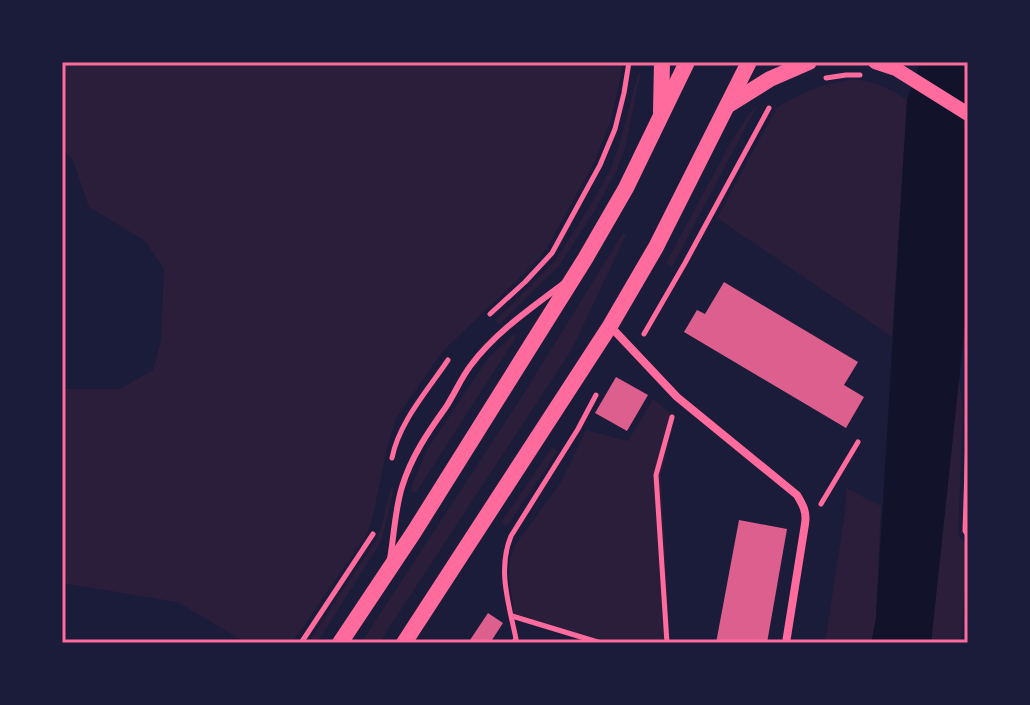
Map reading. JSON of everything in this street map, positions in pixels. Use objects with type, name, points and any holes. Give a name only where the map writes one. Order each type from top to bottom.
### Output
[{"type":"main road","points":[[661,118],[662,62]]},
{"type":"main road","points":[[340,643],[575,275],[626,188],[687,62]]},
{"type":"main road","points":[[404,643],[610,326],[656,247],[749,62]]},
{"type":"main road","points":[[728,105],[770,79],[809,62]]},
{"type":"street","points":[[875,62],[892,66],[968,114]]},
{"type":"street","points":[[610,326],[677,397],[797,495],[806,515],[786,643]]},
{"type":"lane","points":[[389,570],[401,490],[412,459],[429,430],[470,367],[493,340],[575,275]]},
{"type":"path","points":[[824,79],[866,75]]},
{"type":"path","points":[[642,361],[641,339],[757,128],[776,100]]},
{"type":"path","points":[[515,642],[504,574],[505,551],[601,385]]},
{"type":"path","points":[[667,643],[656,475],[677,397]]},
{"type":"path","points":[[968,435],[965,531],[968,535]]},
{"type":"path","points":[[806,515],[818,508],[858,442]]},
{"type":"path","points":[[512,616],[601,643]]},
{"type":"shaded area","points":[[62,62],[623,62],[610,123],[595,161],[547,248],[443,351],[396,418],[367,534],[292,643],[247,643],[177,602],[62,583],[62,389],[120,389],[153,370],[161,340],[164,269],[145,241],[89,207],[72,158],[62,150]]},
{"type":"shaded area","points":[[920,62],[968,62],[968,296],[931,643],[871,643],[876,618],[907,100]]},
{"type":"shaded area","points":[[638,74],[626,145],[616,172],[594,212],[559,266],[499,325],[495,321],[555,261],[610,170]]},
{"type":"shaded area","points":[[852,79],[881,86],[907,100],[892,337],[717,218],[777,107],[821,86]]},
{"type":"shaded area","points":[[758,104],[672,267],[666,263],[732,140]]},
{"type":"shaded area","points":[[623,233],[626,235],[572,349],[379,643],[361,643],[521,398]]},
{"type":"shaded area","points":[[516,335],[515,339],[414,493],[412,484],[428,448],[489,357]]},
{"type":"shaded area","points":[[959,378],[963,410],[958,535],[968,547],[961,643],[931,643]]},
{"type":"shaded area","points":[[653,399],[675,417],[661,475],[670,643],[592,643],[515,620],[510,558],[515,545],[560,484],[586,430],[628,441]]},
{"type":"shaded area","points":[[552,447],[558,451],[507,526],[501,523]]},
{"type":"shaded area","points":[[391,487],[394,488],[382,540],[317,643],[308,643],[376,540]]},
{"type":"shaded area","points":[[846,488],[881,506],[876,618],[871,643],[825,643]]},
{"type":"building","points":[[724,282],[858,362],[844,385],[864,397],[846,428],[684,332],[697,310],[705,314]]},
{"type":"building","points":[[616,377],[648,395],[627,431],[595,413]]},
{"type":"building","points":[[739,520],[787,529],[767,643],[716,643]]},
{"type":"building","points":[[488,613],[503,623],[490,643],[468,643]]}]
